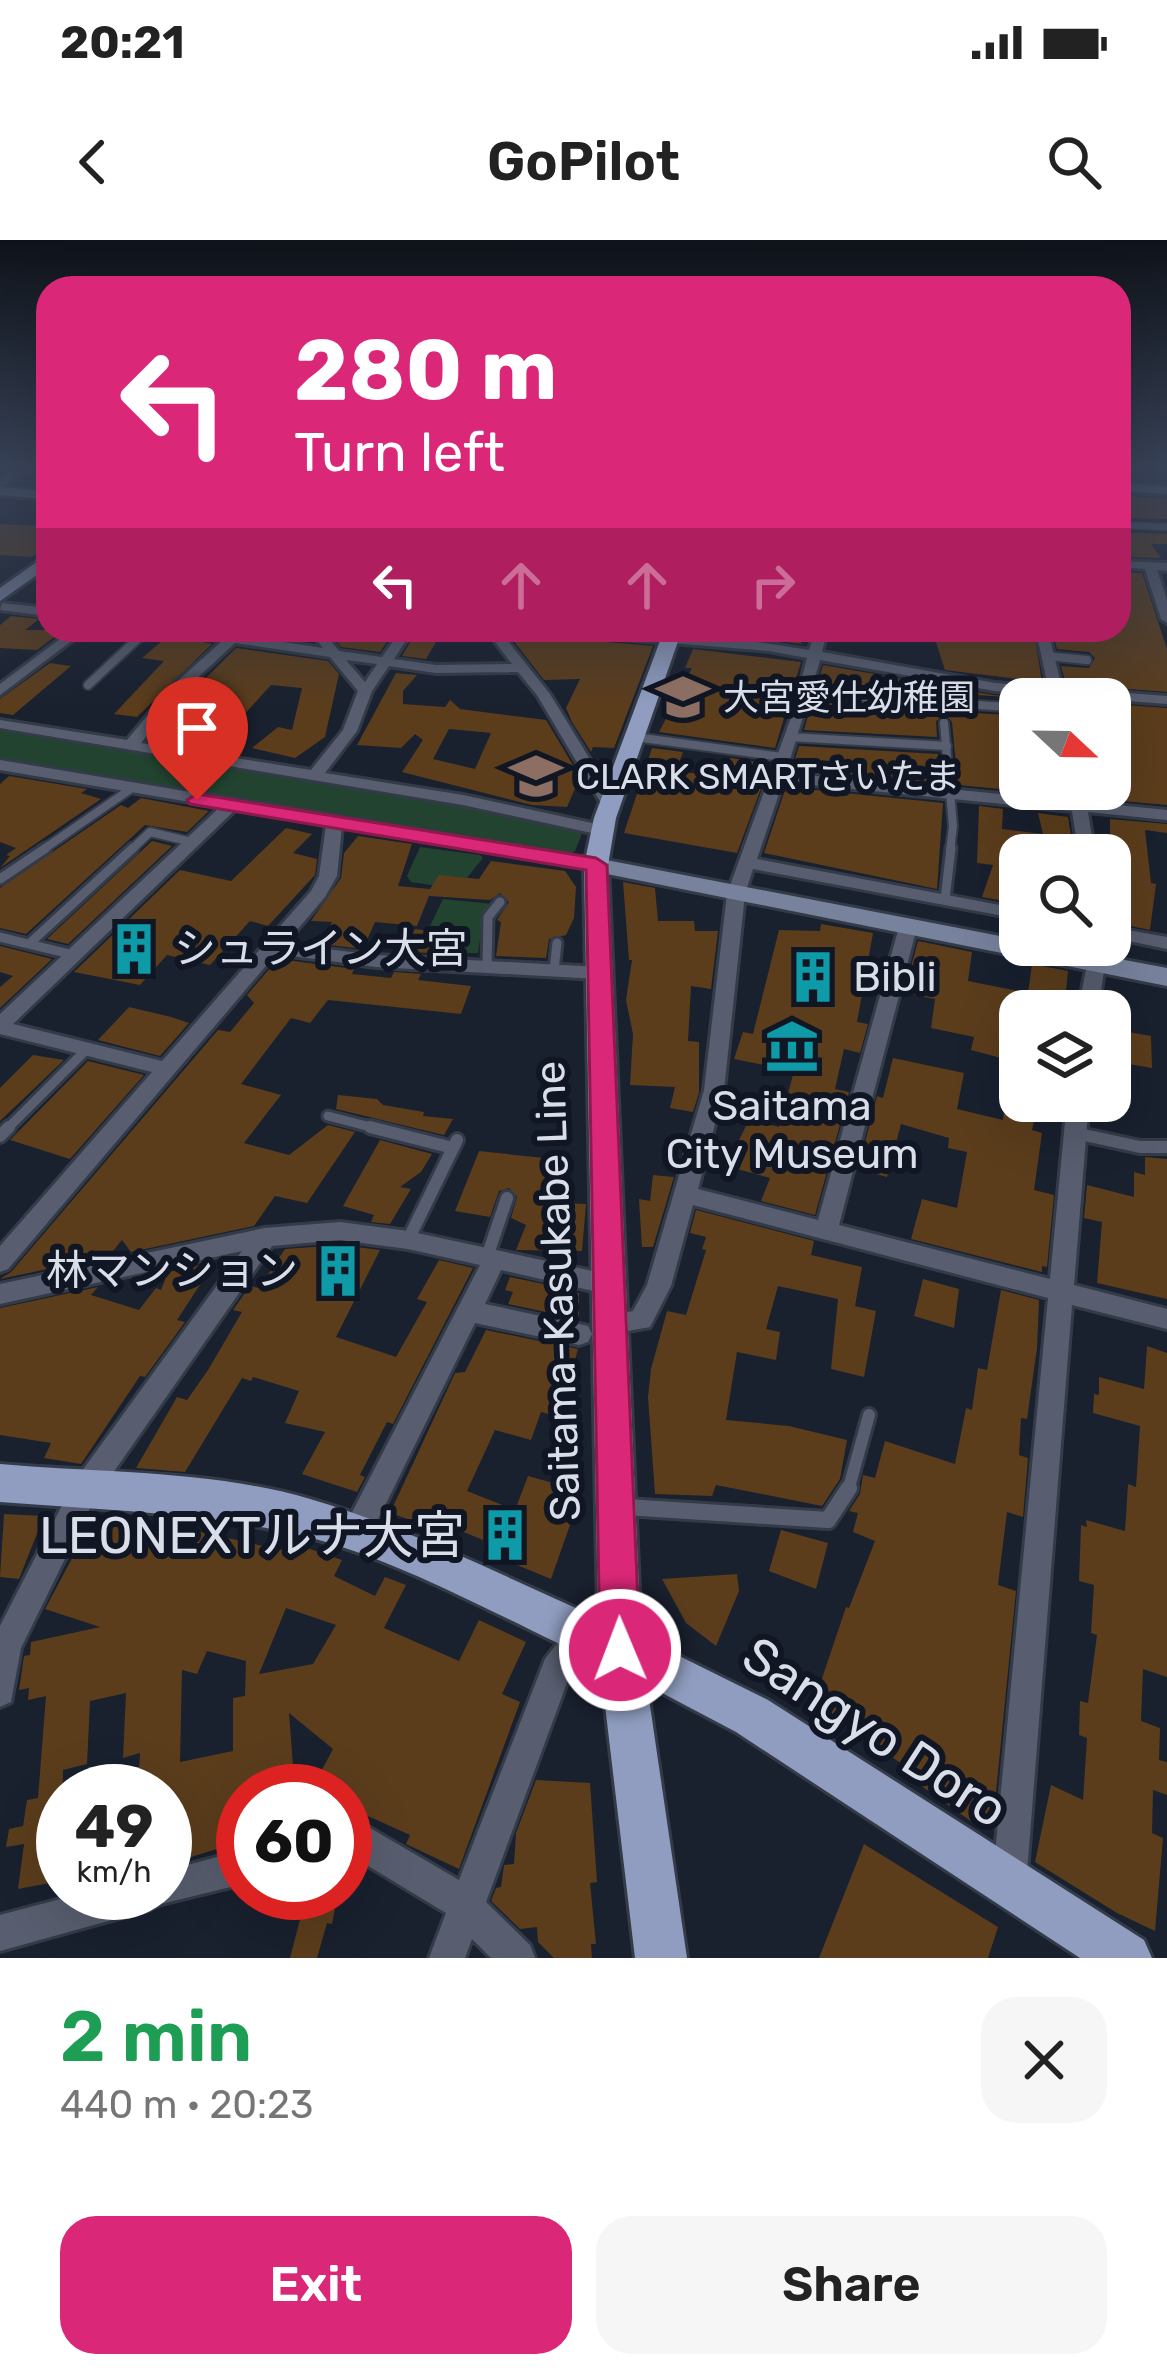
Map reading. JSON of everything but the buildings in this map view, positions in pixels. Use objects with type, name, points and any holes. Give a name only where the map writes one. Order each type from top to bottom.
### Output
[{"type":"main road","name":"Saitama-Kasukabe Line","points":[[661,1958],[602,1642],[617,1507],[595,1329],[611,1285],[596,865],[610,805],[669,642]]},
{"type":"main road","name":"Sangyo Doro","points":[[0,1483],[262,1507],[356,1534],[602,1642],[752,1716],[1126,1958]]},
{"type":"street","points":[[1131,565],[1167,567]]},
{"type":"street","points":[[1150,566],[1167,619]]},
{"type":"street","points":[[1,604],[36,570]]},
{"type":"street","points":[[1,604],[36,580]]},
{"type":"street","points":[[1,604],[36,610]]},
{"type":"street","points":[[0,691],[64,642]]},
{"type":"street","points":[[131,745],[177,689],[228,642]]},
{"type":"street","points":[[280,642],[436,669],[522,668]]},
{"type":"street","points":[[322,642],[364,691]]},
{"type":"street","points":[[315,775],[350,731],[364,691],[398,642]]},
{"type":"street","points":[[501,642],[566,729],[610,805]]},
{"type":"street","points":[[729,642],[999,688]]},
{"type":"street","points":[[469,1311],[595,1329],[641,1320],[655,1298],[714,1090],[736,894],[805,693],[818,642]]},
{"type":"street","points":[[1044,642],[1052,678]]},
{"type":"street","points":[[1131,698],[1167,700]]},
{"type":"street","points":[[0,724],[463,800],[602,830]]},
{"type":"street","points":[[782,757],[949,795],[999,796]]},
{"type":"street","points":[[4,769],[596,865],[999,945]]},
{"type":"street","points":[[0,1026],[230,806]]},
{"type":"street","points":[[1131,807],[1167,814]]},
{"type":"street","points":[[0,1262],[302,914],[328,876],[334,824]]},
{"type":"street","points":[[746,862],[999,910]]},
{"type":"street","points":[[826,1232],[908,927]]},
{"type":"street","points":[[1131,936],[1167,943]]},
{"type":"street","points":[[270,948],[376,961],[599,973]]},
{"type":"street","points":[[1107,966],[1167,977]]},
{"type":"street","points":[[0,1026],[167,1069]]},
{"type":"street","points":[[1009,1886],[1076,1122]]},
{"type":"street","points":[[687,1195],[1167,1319]]},
{"type":"street","points":[[0,1294],[265,1237],[340,1231],[408,1240],[611,1285]]},
{"type":"street","points":[[0,1691],[6,1646],[84,1491],[265,1237]]},
{"type":"street","points":[[356,1534],[491,1258]]},
{"type":"street","points":[[448,1958],[556,1670],[602,1642]]},
{"type":"street","points":[[372,1849],[466,1909],[517,1958]]},
{"type":"street","points":[[0,1933],[48,1920]]},
{"type":"lane","points":[[88,685],[134,642]]},
{"type":"lane","points":[[1047,656],[1087,660]]},
{"type":"lane","points":[[805,693],[999,707]]},
{"type":"lane","points":[[944,723],[952,826],[945,899]]},
{"type":"lane","points":[[635,737],[782,757],[947,746]]},
{"type":"lane","points":[[0,879],[6,870],[132,788]]},
{"type":"lane","points":[[29,944],[149,832],[192,842]]},
{"type":"lane","points":[[488,965],[488,917],[500,902]]},
{"type":"lane","points":[[0,937],[74,955]]},
{"type":"lane","points":[[554,970],[556,944]]},
{"type":"lane","points":[[0,1136],[87,1049]]},
{"type":"lane","points":[[328,1116],[455,1144],[408,1240]]},
{"type":"lane","points":[[1075,1133],[1141,1147],[1167,1147]]},
{"type":"lane","points":[[491,1258],[507,1198]]},
{"type":"lane","points":[[617,1507],[828,1520],[848,1495],[869,1415]]},
{"type":"green space","points":[[0,726],[461,801],[582,834],[575,851],[568,855],[38,768],[0,760]]},
{"type":"green space","points":[[420,847],[483,858],[458,889],[411,882],[407,876]]},
{"type":"green space","points":[[443,899],[493,904],[482,926],[478,953],[434,953],[446,931],[429,928]]},
{"type":"place","name":"大宮愛仕幼稚園","points":[[683,697]]},
{"type":"place","name":"CLARK SMARTさいたま","points":[[536,776]]},
{"type":"place","name":"シュライン大宮","points":[[134,949]]},
{"type":"place","name":"Bibli","points":[[813,977]]},
{"type":"place","name":"Saitama City Museum","points":[[792,1046]]},
{"type":"place","name":"林マンション","points":[[338,1271]]},
{"type":"place","name":"LEONEXTルナ大宮","points":[[505,1535]]},
{"type":"route","points":[[197,800],[596,865],[620,1650]]}]
